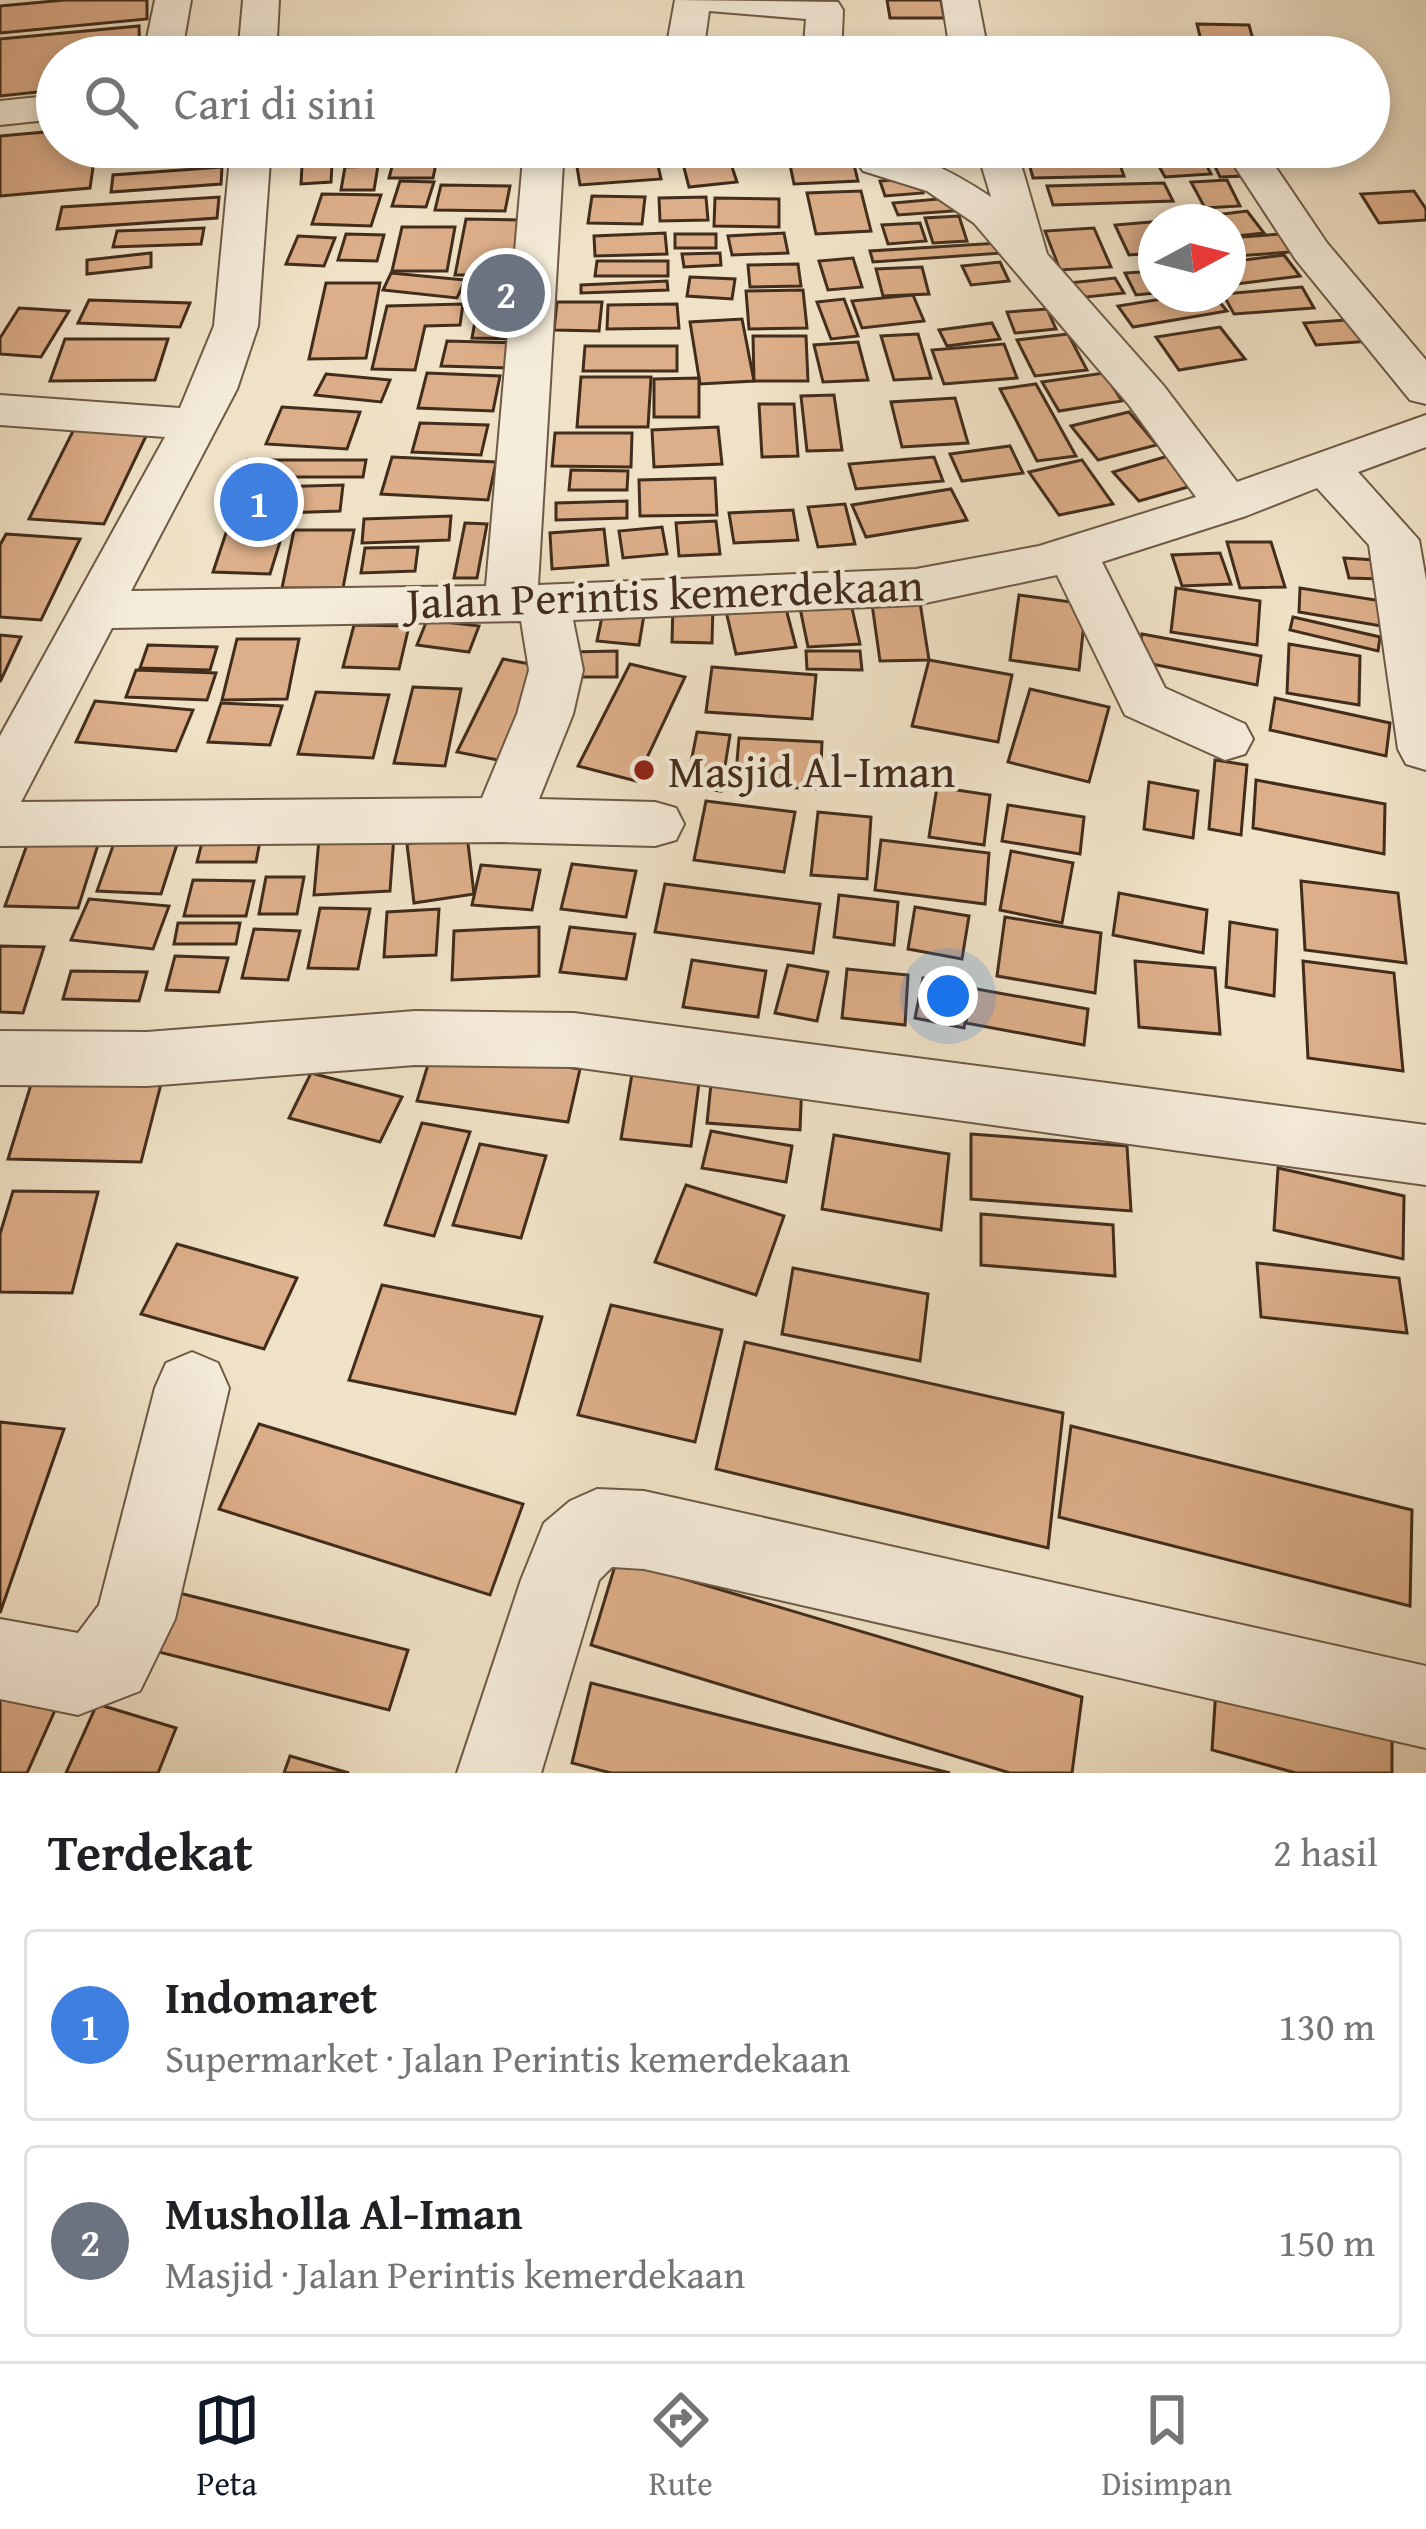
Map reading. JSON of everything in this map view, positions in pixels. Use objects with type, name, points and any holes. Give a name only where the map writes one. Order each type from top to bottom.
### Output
[{"type":"street","points":[[166,36],[173,0]]},
{"type":"street","points":[[258,36],[261,0]]},
{"type":"street","points":[[687,36],[693,0]]},
{"type":"street","points":[[706,0],[825,10],[823,36]]},
{"type":"street","points":[[959,0],[966,36]]},
{"type":"street","points":[[0,113],[36,109]]},
{"type":"street","points":[[0,788],[196,424],[236,326],[249,168]]},
{"type":"street","points":[[502,820],[545,714],[556,670],[527,602],[543,168]]},
{"type":"street","points":[[896,168],[941,182],[989,214],[1146,395],[1228,505]]},
{"type":"street","points":[[1002,168],[1030,258]]},
{"type":"street","points":[[1256,168],[1311,251],[1426,390]]},
{"type":"street","points":[[0,410],[196,424]]},
{"type":"street","name":"Jalan Perintis kemerdekaan","points":[[95,610],[527,602],[916,587],[1072,553],[1228,505],[1426,430]]},
{"type":"street","points":[[1324,467],[1394,540],[1426,748]]},
{"type":"street","points":[[1072,553],[1144,701],[1226,739]]},
{"type":"street","points":[[0,824],[502,820],[655,824]]},
{"type":"street","points":[[0,1058],[147,1059],[415,1038],[574,1040],[1426,1155]]},
{"type":"street","points":[[0,1659],[78,1674],[112,1662],[135,1619],[192,1388]]},
{"type":"street","points":[[499,1773],[560,1580],[572,1551],[598,1528],[644,1530],[1426,1708]]},
{"type":"building","points":[[147,0],[147,19],[0,33],[0,6]]},
{"type":"building","points":[[887,0],[941,0],[944,18],[890,18]]},
{"type":"building","points":[[1197,24],[1249,25],[1252,36],[1200,36]]},
{"type":"building","points":[[139,26],[139,36],[36,36],[36,92],[0,96],[0,39]]},
{"type":"building","points":[[36,133],[36,168],[93,168],[90,188],[0,196],[0,136]]},
{"type":"building","points":[[222,168],[221,184],[111,192],[113,175]]},
{"type":"building","points":[[302,168],[332,168],[331,182],[301,184]]},
{"type":"building","points":[[345,168],[378,168],[374,190],[341,190]]},
{"type":"building","points":[[392,168],[435,168],[433,178],[389,178]]},
{"type":"building","points":[[577,168],[659,168],[661,179],[580,185]]},
{"type":"building","points":[[684,168],[732,168],[737,182],[689,187]]},
{"type":"building","points":[[791,168],[855,168],[858,181],[794,184]]},
{"type":"building","points":[[1030,168],[1121,168],[1124,176],[1033,178]]},
{"type":"building","points":[[1160,168],[1208,168],[1211,174],[1165,177]]},
{"type":"building","points":[[1216,168],[1241,168],[1245,176],[1220,177]]},
{"type":"building","points":[[918,178],[923,193],[885,196],[880,181]]},
{"type":"building","points":[[1227,180],[1239,204],[1203,204],[1191,182]]},
{"type":"building","points":[[400,181],[434,182],[426,207],[392,206]]},
{"type":"building","points":[[1164,183],[1173,201],[1053,205],[1047,186]]},
{"type":"building","points":[[441,185],[510,186],[505,211],[435,210]]},
{"type":"building","points":[[861,191],[871,231],[816,234],[807,193]]},
{"type":"building","points":[[1414,191],[1426,209],[1426,220],[1379,223],[1361,194]]},
{"type":"building","points":[[322,194],[381,195],[371,226],[312,224]]},
{"type":"building","points":[[592,196],[645,197],[642,224],[588,223]]},
{"type":"building","points":[[219,197],[217,218],[57,229],[62,207]]},
{"type":"building","points":[[706,197],[708,220],[660,221],[659,198]]},
{"type":"building","points":[[961,197],[967,210],[898,215],[893,203]]},
{"type":"building","points":[[715,198],[779,199],[779,227],[714,226]]},
{"type":"building","points":[[1247,211],[1264,233],[1246,235]]},
{"type":"building","points":[[959,216],[967,241],[933,243],[925,218]]},
{"type":"building","points":[[466,219],[523,220],[514,275],[455,275]]},
{"type":"building","points":[[920,223],[926,241],[888,244],[882,225]]},
{"type":"building","points":[[1138,223],[1138,254],[1129,255],[1115,225]]},
{"type":"building","points":[[402,227],[455,227],[447,271],[392,271]]},
{"type":"building","points":[[204,228],[201,244],[113,247],[117,231]]},
{"type":"building","points":[[1094,228],[1111,267],[1060,270],[1045,231]]},
{"type":"building","points":[[665,233],[667,254],[595,256],[594,236]]},
{"type":"building","points":[[784,233],[788,253],[732,255],[728,236]]},
{"type":"building","points":[[346,234],[384,235],[377,261],[338,260]]},
{"type":"building","points":[[675,234],[716,234],[716,248],[675,248]]},
{"type":"building","points":[[1281,234],[1291,252],[1246,255],[1246,237]]},
{"type":"building","points":[[298,236],[335,238],[324,266],[286,264]]},
{"type":"building","points":[[999,243],[1003,253],[873,262],[870,251]]},
{"type":"building","points":[[151,253],[151,267],[87,274],[87,260]]},
{"type":"building","points":[[720,253],[721,265],[684,267],[682,254]]},
{"type":"building","points":[[1284,255],[1300,276],[1246,283],[1246,260]]},
{"type":"building","points":[[853,258],[862,287],[828,290],[819,261]]},
{"type":"building","points":[[597,261],[668,261],[668,276],[595,276]]},
{"type":"building","points":[[1000,262],[1009,281],[971,285],[962,266]]},
{"type":"building","points":[[798,264],[801,286],[750,287],[748,265]]},
{"type":"building","points":[[922,267],[929,294],[883,296],[876,269]]},
{"type":"building","points":[[1138,272],[1138,295],[1136,295],[1125,273]]},
{"type":"building","points":[[391,273],[465,280],[457,298],[383,290]]},
{"type":"building","points":[[690,277],[735,279],[732,299],[687,296]]},
{"type":"building","points":[[482,278],[527,279],[523,307],[477,306]]},
{"type":"building","points":[[1115,278],[1124,293],[1077,298],[1069,283]]},
{"type":"building","points":[[667,281],[668,290],[581,293],[581,285]]},
{"type":"building","points":[[326,283],[380,283],[366,358],[309,359]]},
{"type":"building","points":[[1302,287],[1314,308],[1234,314],[1246,312],[1246,292]]},
{"type":"building","points":[[803,290],[807,328],[749,329],[746,291]]},
{"type":"building","points":[[913,295],[924,321],[862,328],[852,301]]},
{"type":"building","points":[[844,299],[858,336],[831,339],[817,302]]},
{"type":"building","points":[[89,300],[190,303],[180,327],[78,323]]},
{"type":"building","points":[[557,302],[602,302],[599,331],[554,330]]},
{"type":"building","points":[[1138,303],[1138,312],[1221,312],[1133,327],[1118,306]]},
{"type":"building","points":[[463,304],[460,325],[425,326],[415,370],[372,369],[387,306]]},
{"type":"building","points":[[677,304],[679,328],[607,329],[608,305]]},
{"type":"building","points":[[19,308],[69,311],[41,357],[0,354],[0,338]]},
{"type":"building","points":[[1047,309],[1056,329],[1015,333],[1007,312]]},
{"type":"building","points":[[476,316],[521,317],[518,339],[472,338]]},
{"type":"building","points":[[742,319],[754,381],[700,384],[690,322]]},
{"type":"building","points":[[1359,319],[1372,341],[1316,345],[1304,323]]},
{"type":"building","points":[[992,323],[1000,339],[947,346],[939,330]]},
{"type":"building","points":[[1220,327],[1245,359],[1179,370],[1156,337]]},
{"type":"building","points":[[918,334],[931,378],[894,380],[881,336]]},
{"type":"building","points":[[1068,334],[1087,370],[1035,376],[1017,340]]},
{"type":"building","points":[[753,336],[806,336],[808,381],[754,381]]},
{"type":"building","points":[[65,339],[168,339],[155,380],[50,381]]},
{"type":"building","points":[[447,341],[515,343],[510,368],[441,366]]},
{"type":"building","points":[[858,342],[868,380],[823,382],[814,345]]},
{"type":"building","points":[[1004,344],[1017,378],[944,384],[932,350]]},
{"type":"building","points":[[585,346],[677,346],[677,371],[583,371]]},
{"type":"building","points":[[427,373],[500,376],[493,411],[418,408]]},
{"type":"building","points":[[1104,373],[1122,401],[1059,411],[1042,382]]},
{"type":"building","points":[[326,374],[390,380],[381,402],[315,395]]},
{"type":"building","points":[[581,377],[651,377],[648,427],[577,427]]},
{"type":"building","points":[[699,378],[699,417],[654,417],[654,379]]},
{"type":"building","points":[[1036,384],[1076,456],[1037,461],[1000,389]]},
{"type":"building","points":[[834,395],[842,450],[807,451],[801,396]]},
{"type":"building","points":[[955,398],[968,443],[902,447],[891,402]]},
{"type":"building","points":[[759,404],[794,404],[798,456],[762,457]]},
{"type":"building","points":[[282,407],[360,412],[347,449],[266,444]]},
{"type":"building","points":[[1129,412],[1157,445],[1098,460],[1071,426]]},
{"type":"building","points":[[420,423],[488,425],[481,455],[412,452]]},
{"type":"building","points":[[718,427],[722,464],[654,467],[652,430]]},
{"type":"building","points":[[74,429],[147,434],[104,524],[29,519]]},
{"type":"building","points":[[555,433],[632,433],[631,467],[552,466]]},
{"type":"building","points":[[1010,446],[1023,473],[962,481],[950,454]]},
{"type":"building","points":[[1175,454],[1202,483],[1139,501],[1113,472]]},
{"type":"building","points":[[392,457],[496,462],[488,500],[381,494]]},
{"type":"building","points":[[934,457],[943,481],[856,489],[849,464]]},
{"type":"building","points":[[247,460],[366,460],[363,477],[243,477]]},
{"type":"building","points":[[1082,460],[1113,504],[1059,515],[1029,472]]},
{"type":"building","points":[[571,470],[628,471],[627,490],[569,490]]},
{"type":"building","points":[[715,478],[717,515],[640,516],[639,480]]},
{"type":"building","points":[[343,485],[340,511],[229,515],[234,488]]},
{"type":"building","points":[[951,489],[967,520],[866,537],[852,505]]},
{"type":"building","points":[[627,501],[627,518],[556,520],[556,503]]},
{"type":"building","points":[[845,504],[855,544],[818,547],[808,507]]},
{"type":"building","points":[[793,510],[798,540],[734,543],[729,513]]},
{"type":"building","points":[[451,516],[449,540],[362,543],[364,519]]},
{"type":"building","points":[[716,521],[720,554],[679,556],[676,523]]},
{"type":"building","points":[[465,523],[487,524],[477,578],[454,578]]},
{"type":"building","points":[[228,527],[284,529],[270,574],[213,572]]},
{"type":"building","points":[[662,527],[667,554],[623,558],[619,531]]},
{"type":"building","points":[[604,529],[608,565],[552,569],[550,533]]},
{"type":"building","points":[[294,530],[354,530],[343,588],[282,588]]},
{"type":"building","points":[[6,534],[80,539],[41,620],[0,617],[0,545]]},
{"type":"building","points":[[1227,542],[1271,542],[1285,587],[1240,588]]},
{"type":"building","points":[[418,547],[415,571],[361,573],[365,548]]},
{"type":"building","points":[[1220,553],[1231,584],[1182,586],[1172,555]]},
{"type":"building","points":[[1344,558],[1376,560],[1381,579],[1349,578]]},
{"type":"building","points":[[1176,588],[1260,601],[1257,645],[1171,632]]},
{"type":"building","points":[[1300,588],[1394,603],[1393,628],[1299,612]]},
{"type":"building","points":[[1019,595],[1086,604],[1079,670],[1010,660]]},
{"type":"building","points":[[919,596],[929,660],[880,661],[871,597]]},
{"type":"building","points":[[850,599],[860,644],[808,647],[799,603]]},
{"type":"building","points":[[673,605],[713,605],[712,643],[672,642]]},
{"type":"building","points":[[785,605],[796,647],[736,654],[726,611]]},
{"type":"building","points":[[603,612],[644,615],[639,645],[597,641]]},
{"type":"building","points":[[1293,617],[1380,637],[1378,651],[1290,630]]},
{"type":"building","points":[[427,620],[479,626],[469,652],[417,645]]},
{"type":"building","points":[[354,625],[409,626],[399,669],[343,667]]},
{"type":"building","points":[[1142,634],[1261,656],[1257,685],[1137,661]]},
{"type":"building","points":[[0,635],[21,637],[0,682]]},
{"type":"building","points":[[237,639],[299,639],[287,699],[222,700]]},
{"type":"building","points":[[1289,644],[1360,656],[1359,705],[1287,693]]},
{"type":"building","points":[[148,645],[217,647],[210,670],[140,668]]},
{"type":"building","points":[[617,651],[617,677],[570,677],[570,652]]},
{"type":"building","points":[[806,651],[860,651],[862,670],[807,669]]},
{"type":"building","points":[[503,659],[541,666],[498,760],[457,752]]},
{"type":"building","points":[[929,660],[1012,675],[998,742],[912,726]]},
{"type":"building","points":[[630,664],[685,677],[636,781],[578,766]]},
{"type":"building","points":[[712,667],[816,675],[812,719],[706,712]]},
{"type":"building","points":[[136,670],[216,673],[207,700],[126,697]]},
{"type":"building","points":[[413,687],[461,689],[445,766],[394,763]]},
{"type":"building","points":[[1030,689],[1109,707],[1089,782],[1008,762]]},
{"type":"building","points":[[316,692],[389,695],[373,758],[298,754]]},
{"type":"building","points":[[1275,698],[1390,723],[1386,756],[1270,730]]},
{"type":"building","points":[[95,701],[193,710],[176,751],[76,742]]},
{"type":"building","points":[[221,703],[282,706],[270,745],[208,742]]},
{"type":"building","points":[[697,732],[730,735],[721,791],[686,787]]},
{"type":"building","points":[[739,738],[822,742],[820,789],[735,785]]},
{"type":"building","points":[[1215,760],[1247,765],[1241,835],[1209,829]]},
{"type":"building","points":[[1256,780],[1385,804],[1384,854],[1253,828]]},
{"type":"building","points":[[1149,782],[1198,791],[1193,838],[1144,829]]},
{"type":"building","points":[[937,787],[990,795],[984,845],[929,837]]},
{"type":"building","points":[[706,801],[795,812],[784,872],[694,860]]},
{"type":"building","points":[[1008,805],[1084,817],[1080,854],[1002,841]]},
{"type":"building","points":[[818,812],[871,817],[867,879],[811,875]]},
{"type":"building","points":[[33,828],[103,829],[78,908],[5,906]]},
{"type":"building","points":[[119,829],[181,832],[161,894],[97,891]]},
{"type":"building","points":[[205,831],[262,831],[256,862],[197,862]]},
{"type":"building","points":[[394,835],[390,891],[314,895],[319,839]]},
{"type":"building","points":[[467,835],[474,894],[414,903],[407,844]]},
{"type":"building","points":[[881,840],[989,853],[985,904],[875,890]]},
{"type":"building","points":[[1011,851],[1073,863],[1062,923],[1000,910]]},
{"type":"building","points":[[572,864],[636,871],[626,917],[561,909]]},
{"type":"building","points":[[481,865],[540,870],[532,910],[472,905]]},
{"type":"building","points":[[266,877],[304,877],[297,914],[259,914]]},
{"type":"building","points":[[193,880],[254,881],[246,916],[184,916]]},
{"type":"building","points":[[1301,881],[1398,893],[1406,963],[1305,950]]},
{"type":"building","points":[[665,884],[820,904],[813,953],[655,932]]},
{"type":"building","points":[[1119,893],[1207,910],[1203,953],[1113,935]]},
{"type":"building","points":[[839,895],[898,902],[894,945],[834,937]]},
{"type":"building","points":[[89,899],[169,906],[153,949],[71,940]]},
{"type":"building","points":[[915,907],[969,916],[962,959],[908,949]]},
{"type":"building","points":[[320,908],[370,909],[358,969],[308,968]]},
{"type":"building","points":[[439,909],[436,955],[384,957],[387,912]]},
{"type":"building","points":[[1005,917],[1101,933],[1095,993],[997,976]]},
{"type":"building","points":[[1230,922],[1277,930],[1274,996],[1226,987]]},
{"type":"building","points":[[178,923],[240,923],[236,944],[174,944]]},
{"type":"building","points":[[539,927],[539,976],[452,980],[454,931]]},
{"type":"building","points":[[570,927],[635,934],[626,979],[560,972]]},
{"type":"building","points":[[254,929],[300,931],[288,980],[242,978]]},
{"type":"building","points":[[0,946],[44,947],[23,1013],[0,1012]]},
{"type":"building","points":[[175,956],[228,958],[219,992],[166,990]]},
{"type":"building","points":[[692,960],[766,971],[758,1017],[683,1007]]},
{"type":"building","points":[[1135,961],[1215,968],[1220,1034],[1139,1027]]},
{"type":"building","points":[[1303,961],[1394,973],[1403,1071],[1308,1058]]},
{"type":"building","points":[[788,965],[828,972],[817,1021],[775,1013]]},
{"type":"building","points":[[847,969],[908,975],[905,1025],[842,1018]]},
{"type":"building","points":[[71,971],[147,972],[139,1001],[63,999]]},
{"type":"building","points":[[923,978],[971,988],[964,1028],[915,1018]]},
{"type":"building","points":[[971,988],[1088,1009],[1084,1045],[966,1023]]},
{"type":"building","points":[[433,1048],[580,1069],[568,1122],[417,1101]]},
{"type":"building","points":[[633,1068],[700,1075],[691,1146],[621,1139]]},
{"type":"building","points":[[311,1073],[402,1097],[380,1142],[289,1118]]},
{"type":"building","points":[[712,1074],[802,1080],[800,1130],[707,1123]]},
{"type":"building","points":[[33,1078],[162,1080],[141,1162],[8,1159]]},
{"type":"building","points":[[422,1123],[470,1132],[434,1236],[385,1225]]},
{"type":"building","points":[[711,1131],[792,1146],[786,1182],[702,1168]]},
{"type":"building","points":[[971,1134],[1127,1146],[1131,1211],[971,1199]]},
{"type":"building","points":[[834,1135],[949,1154],[941,1230],[822,1209]]},
{"type":"building","points":[[480,1144],[546,1156],[521,1238],[453,1225]]},
{"type":"building","points":[[1278,1168],[1404,1196],[1403,1259],[1274,1230]]},
{"type":"building","points":[[686,1185],[784,1216],[756,1295],[655,1262]]},
{"type":"building","points":[[13,1191],[98,1192],[72,1293],[0,1292],[0,1234]]},
{"type":"building","points":[[981,1214],[1113,1225],[1115,1276],[981,1265]]},
{"type":"building","points":[[177,1244],[297,1278],[264,1349],[141,1314]]},
{"type":"building","points":[[1257,1263],[1399,1278],[1407,1333],[1261,1317]]},
{"type":"building","points":[[793,1268],[928,1294],[920,1361],[782,1334]]},
{"type":"building","points":[[382,1285],[542,1317],[515,1414],[349,1380]]},
{"type":"building","points":[[611,1305],[722,1330],[695,1442],[578,1415]]},
{"type":"building","points":[[745,1342],[1063,1413],[1048,1548],[716,1469]]},
{"type":"building","points":[[0,1422],[64,1429],[0,1613]]},
{"type":"building","points":[[259,1424],[523,1504],[490,1595],[219,1509]]},
{"type":"building","points":[[1071,1426],[1412,1510],[1410,1606],[1059,1517]]},
{"type":"building","points":[[617,1559],[1082,1697],[1072,1773],[1010,1773],[591,1645]]},
{"type":"building","points":[[167,1590],[408,1650],[389,1710],[143,1648]]},
{"type":"building","points":[[591,1683],[950,1773],[611,1773],[572,1763]]},
{"type":"building","points":[[1216,1689],[1392,1735],[1392,1773],[1296,1773],[1212,1750]]},
{"type":"building","points":[[0,1692],[56,1708],[27,1773],[0,1773]]},
{"type":"building","points":[[97,1704],[176,1728],[158,1773],[66,1773]]},
{"type":"building","points":[[290,1756],[349,1773],[284,1773]]},
{"type":"place","name":"Musholla Al-Iman","points":[[506,293]]},
{"type":"place","name":"Indomaret","points":[[259,502]]},
{"type":"place","name":"Masjid Al-Iman","points":[[644,770]]}]
